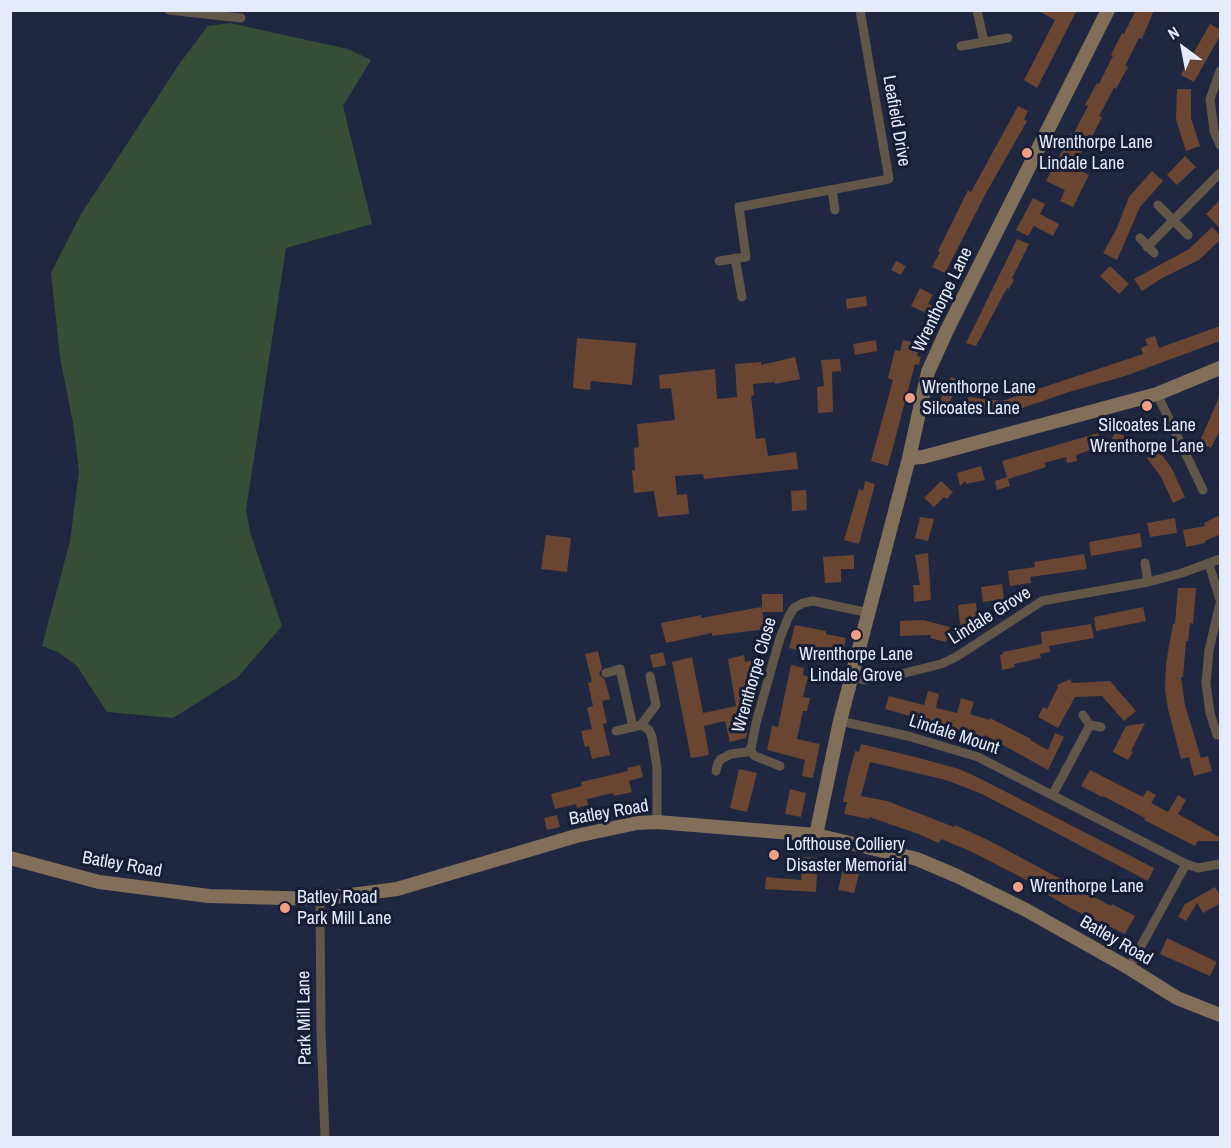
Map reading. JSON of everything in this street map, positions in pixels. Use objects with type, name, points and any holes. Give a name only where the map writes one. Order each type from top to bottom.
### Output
[{"type":"street","points":[[169,10],[241,18]]},
{"type":"street","name":"Leafield Drive","points":[[735,258],[746,257],[739,207],[889,179],[860,10]]},
{"type":"street","points":[[977,10],[984,42]]},
{"type":"street","name":"Wrenthorpe Lane","points":[[816,835],[840,721],[909,458],[928,372],[1108,10]]},
{"type":"street","points":[[961,46],[1008,38]]},
{"type":"street","points":[[1221,70],[1209,99],[1214,132],[1221,145]]},
{"type":"street","points":[[1140,238],[1151,250],[1173,221],[1221,173]]},
{"type":"street","points":[[832,190],[835,210]]},
{"type":"street","points":[[1158,205],[1188,235]]},
{"type":"street","points":[[719,261],[735,258],[742,297]]},
{"type":"street","points":[[909,458],[922,457],[1157,394],[1221,368]]},
{"type":"street","points":[[1157,394],[1203,490]]},
{"type":"street","name":"Lindale Grove","points":[[852,677],[864,680],[897,675],[941,664],[956,657],[1042,601],[1148,582],[1221,559]]},
{"type":"street","points":[[1145,563],[1148,582]]},
{"type":"street","points":[[1209,564],[1221,602],[1206,670],[1210,713],[1217,735]]},
{"type":"street","name":"Wrenthorpe Close","points":[[716,771],[721,759],[751,749],[780,638],[791,612],[798,606],[813,601],[869,613]]},
{"type":"street","points":[[606,673],[620,669],[635,723],[649,730],[652,737],[657,768],[657,822]]},
{"type":"street","points":[[616,731],[635,723],[656,705],[650,676]]},
{"type":"street","points":[[1210,713],[1221,709]]},
{"type":"street","points":[[1083,716],[1090,725],[1101,726]]},
{"type":"street","name":"Lindale Mount","points":[[840,721],[908,736],[978,757],[1186,864],[1198,868],[1221,864]]},
{"type":"street","points":[[1053,794],[1090,725]]},
{"type":"street","points":[[749,750],[755,756],[780,766]]},
{"type":"street","name":"Batley Road","points":[[10,858],[110,883],[208,896],[320,898],[398,889],[576,836],[638,823],[657,822],[816,835],[917,859],[957,876],[1026,910],[1177,998],[1221,1015]]},
{"type":"street","points":[[1129,968],[1186,864]]},
{"type":"street","name":"Park Mill Lane","points":[[320,898],[325,1137]]},
{"type":"green space","points":[[230,23],[348,49],[371,60],[343,106],[372,224],[286,248],[246,510],[251,535],[282,626],[238,677],[173,718],[107,712],[77,666],[58,652],[42,646],[70,541],[79,472],[73,423],[60,357],[51,273],[81,214],[180,63],[208,26]]},
{"type":"building","points":[[1037,10],[1077,10],[1037,88],[1024,80],[1055,20]]},
{"type":"building","points":[[1136,10],[1154,10],[1142,39],[1139,38],[1125,66],[1128,67],[1099,116],[1102,117],[1091,139],[1089,138],[1073,167],[1089,175],[1073,207],[1060,201],[1065,190],[1046,181],[1071,134],[1073,135],[1088,106],[1085,105],[1097,83],[1099,84],[1122,33],[1124,34]]},
{"type":"building","points":[[1210,24],[1221,30],[1221,34],[1194,82],[1181,75]]},
{"type":"building","points":[[1177,89],[1191,89],[1191,118],[1200,146],[1186,151],[1176,120]]},
{"type":"building","points":[[1018,106],[1028,111],[1024,120],[1027,121],[986,193],[945,273],[932,267],[968,190],[971,192]]},
{"type":"building","points":[[1185,156],[1196,167],[1177,185],[1167,175]]},
{"type":"building","points":[[1152,171],[1163,181],[1140,207],[1117,260],[1103,253],[1116,230],[1129,197]]},
{"type":"building","points":[[1033,198],[1045,204],[1040,214],[1059,224],[1053,236],[1034,226],[1028,236],[1016,230]]},
{"type":"building","points":[[1221,199],[1221,229],[1206,214]]},
{"type":"building","points":[[1212,227],[1221,239],[1199,260],[1142,291],[1134,279],[1189,249]]},
{"type":"building","points":[[1017,239],[1029,244],[1012,278],[1014,280],[1009,289],[1007,288],[976,346],[966,343]]},
{"type":"building","points":[[896,261],[906,266],[901,275],[891,270]]},
{"type":"building","points":[[1110,266],[1129,284],[1119,294],[1100,276]]},
{"type":"building","points":[[920,288],[933,295],[928,304],[932,306],[928,314],[911,306]]},
{"type":"building","points":[[866,296],[867,306],[847,309],[846,299]]},
{"type":"building","points":[[1220,326],[1220,341],[1125,376],[999,416],[966,412],[968,397],[1002,401],[1143,354],[1141,348],[1148,345],[1145,339],[1155,336],[1159,348]]},
{"type":"building","points":[[577,338],[636,343],[632,385],[591,381],[590,390],[573,388]]},
{"type":"building","points":[[876,340],[877,351],[855,355],[853,344]]},
{"type":"building","points":[[903,340],[920,344],[917,356],[921,357],[919,365],[915,364],[888,466],[871,461],[893,380],[888,378],[895,350],[900,351]]},
{"type":"building","points":[[795,357],[800,379],[775,384],[775,382],[753,384],[754,395],[751,396],[756,439],[765,438],[768,456],[796,452],[798,469],[704,479],[703,474],[675,476],[677,495],[687,494],[689,514],[658,517],[654,491],[634,493],[632,470],[635,470],[634,448],[639,447],[637,424],[675,420],[671,388],[660,389],[659,375],[715,369],[717,399],[737,397],[735,364],[761,362],[761,365]]},
{"type":"building","points":[[840,359],[841,371],[832,372],[833,412],[818,413],[817,387],[824,386],[821,360]]},
{"type":"building","points":[[951,377],[959,380],[948,407],[939,403]]},
{"type":"building","points":[[1221,393],[1221,428],[1211,448],[1199,443]]},
{"type":"building","points":[[1115,432],[1143,444],[1137,456],[1110,444]]},
{"type":"building","points":[[1098,433],[1102,446],[1076,455],[1077,461],[1067,463],[1066,457],[1044,463],[1046,467],[1008,479],[1010,486],[997,490],[995,481],[1007,477],[1002,461]]},
{"type":"building","points":[[1158,450],[1171,467],[1185,497],[1173,503],[1161,477],[1147,458]]},
{"type":"building","points":[[981,466],[985,480],[966,484],[965,481],[960,486],[957,473]]},
{"type":"building","points":[[865,481],[875,484],[859,544],[844,540],[859,489],[863,491]]},
{"type":"building","points":[[941,481],[953,492],[934,507],[924,498]]},
{"type":"building","points":[[806,490],[807,510],[792,511],[791,491]]},
{"type":"building","points":[[1218,516],[1221,522],[1221,534],[1205,543],[1186,547],[1183,530],[1205,526],[1204,523]]},
{"type":"building","points":[[920,517],[934,519],[928,541],[915,538]]},
{"type":"building","points":[[1175,518],[1177,533],[1150,537],[1147,523]]},
{"type":"building","points":[[1140,533],[1142,547],[1091,556],[1089,542]]},
{"type":"building","points":[[546,535],[571,538],[567,572],[541,569]]},
{"type":"building","points":[[928,553],[931,600],[914,602],[913,585],[920,585],[915,555]]},
{"type":"building","points":[[1084,554],[1087,569],[1030,577],[1031,583],[1010,586],[1008,571],[1035,567],[1034,562]]},
{"type":"building","points":[[854,555],[854,569],[841,569],[841,582],[825,583],[823,557]]},
{"type":"building","points":[[1002,584],[1004,599],[983,602],[981,587]]},
{"type":"building","points":[[1178,588],[1196,588],[1193,624],[1190,623],[1183,677],[1181,677],[1185,705],[1201,758],[1208,756],[1212,771],[1194,776],[1189,757],[1181,759],[1165,689],[1166,663],[1173,624],[1175,624]]},
{"type":"building","points":[[762,594],[783,594],[783,612],[762,612]]},
{"type":"building","points":[[976,603],[978,623],[960,625],[958,605]]},
{"type":"building","points":[[761,607],[766,629],[712,636],[712,633],[666,643],[661,623]]},
{"type":"building","points":[[1143,607],[1146,621],[1096,631],[1094,617]]},
{"type":"building","points":[[923,620],[950,627],[946,642],[930,638],[931,635],[900,636],[900,621]]},
{"type":"building","points":[[1091,624],[1094,638],[1049,646],[1050,652],[1040,654],[1041,658],[1014,664],[1015,667],[1002,670],[1000,655],[1003,652],[1042,644],[1041,632]]},
{"type":"building","points":[[795,625],[826,631],[826,634],[846,638],[842,656],[836,654],[834,661],[823,658],[825,651],[802,646],[800,651],[789,648]]},
{"type":"building","points":[[598,651],[602,668],[599,674],[605,680],[610,699],[602,701],[607,723],[603,724],[610,755],[592,759],[589,746],[585,747],[581,731],[592,729],[587,708],[593,706],[588,683],[592,682],[585,654]]},
{"type":"building","points":[[663,652],[666,665],[653,668],[650,655]]},
{"type":"building","points":[[744,655],[745,662],[760,658],[763,670],[749,673],[754,694],[745,696],[747,705],[743,705],[748,727],[746,738],[730,742],[725,721],[704,726],[709,755],[691,758],[672,662],[692,657],[703,713],[736,706],[728,659]]},
{"type":"building","points":[[791,665],[804,668],[803,675],[808,677],[803,697],[810,698],[807,711],[803,711],[797,739],[820,744],[813,778],[802,776],[805,760],[767,750],[772,726],[778,727]]},
{"type":"building","points":[[1070,679],[1072,683],[1110,681],[1136,711],[1124,721],[1102,696],[1075,697],[1058,728],[1038,717],[1043,707],[1047,709],[1057,685]]},
{"type":"building","points":[[928,691],[939,694],[936,708],[957,713],[961,698],[974,702],[970,714],[989,720],[990,718],[1048,750],[1055,733],[1064,737],[1048,770],[985,735],[984,737],[885,709],[889,696],[924,705]]},
{"type":"building","points":[[1145,723],[1128,760],[1113,752],[1126,726]]},
{"type":"building","points":[[861,744],[959,769],[1154,868],[1148,881],[982,794],[946,780],[870,762],[861,796],[887,801],[954,827],[955,825],[990,841],[1111,906],[1112,904],[1135,916],[1125,934],[1072,909],[1043,892],[1044,889],[970,851],[941,839],[939,843],[869,817],[869,819],[844,814],[847,802],[843,802],[848,778],[855,751],[859,752]]},
{"type":"building","points":[[640,765],[643,777],[629,781],[632,792],[614,796],[613,793],[587,799],[588,805],[577,808],[576,804],[555,809],[551,794],[582,786],[581,782],[628,771],[627,768]]},
{"type":"building","points":[[739,769],[757,773],[747,812],[730,808]]},
{"type":"building","points":[[1090,770],[1143,797],[1147,790],[1156,795],[1151,803],[1168,812],[1178,795],[1186,800],[1178,814],[1221,838],[1221,841],[1198,841],[1195,846],[1081,786]]},
{"type":"building","points":[[790,789],[806,793],[801,817],[785,814]]},
{"type":"building","points":[[557,815],[560,827],[547,830],[544,818]]},
{"type":"building","points":[[803,857],[818,858],[816,892],[765,889],[766,877],[801,880]]},
{"type":"building","points":[[843,870],[859,874],[854,893],[838,890]]},
{"type":"building","points":[[1215,887],[1221,897],[1221,903],[1203,913],[1197,903],[1186,921],[1178,917],[1185,904]]},
{"type":"building","points":[[1167,938],[1217,962],[1210,976],[1160,954]]},
{"type":"place","name":"Wrenthorpe Lane Lindale Lane","points":[[1027,153]]},
{"type":"place","name":"Wrenthorpe Lane Silcoates Lane","points":[[910,398]]},
{"type":"place","name":"Silcoates Lane Wrenthorpe Lane","points":[[1147,406]]},
{"type":"place","name":"Wrenthorpe Lane Lindale Grove","points":[[856,635]]},
{"type":"place","name":"Lofthouse Colliery Disaster Memorial","points":[[774,855]]},
{"type":"place","name":"Wrenthorpe Lane","points":[[1018,887]]},
{"type":"place","name":"Batley Road Park Mill Lane","points":[[285,908]]}]
